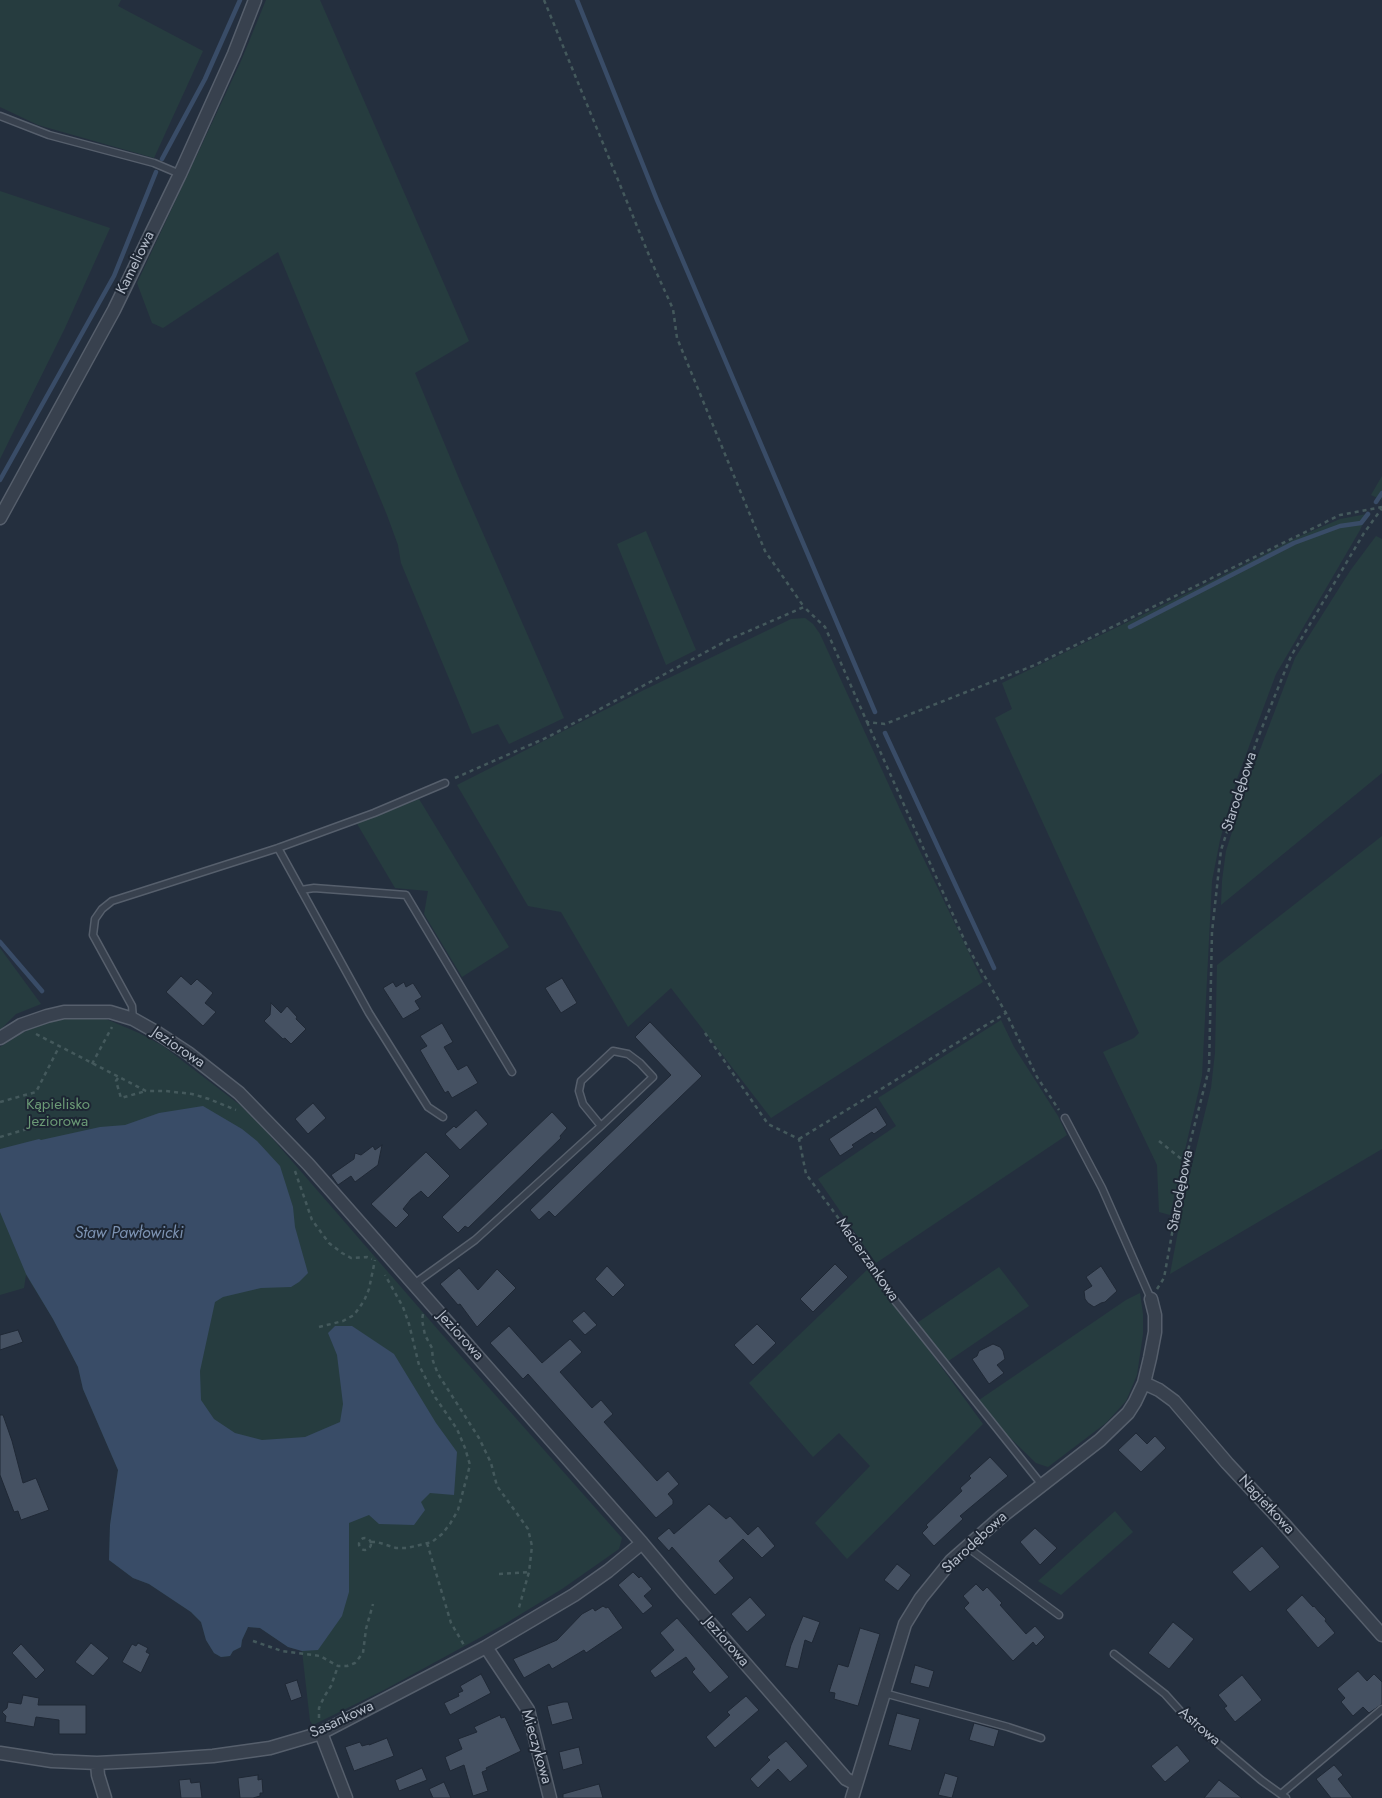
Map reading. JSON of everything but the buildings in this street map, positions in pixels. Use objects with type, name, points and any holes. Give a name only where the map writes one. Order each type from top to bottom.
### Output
[{"type":"street","name":"Kameliowa","points":[[0,518],[114,310],[180,174],[234,54],[255,0]]},
{"type":"street","name":"Jeziorowa","points":[[0,1038],[25,1024],[64,1012],[110,1012],[132,1019],[188,1053],[249,1102],[308,1164],[414,1284],[846,1778],[856,1784]]},
{"type":"street","name":"Starodębowa","points":[[852,1798],[905,1624],[921,1598],[967,1547],[1042,1485],[1080,1457],[1119,1422],[1135,1402],[1144,1383],[1155,1332],[1155,1315],[1151,1299]]},
{"type":"street","name":"Nagietkowa","points":[[1144,1383],[1159,1390],[1174,1401],[1226,1463],[1283,1523],[1382,1635]]},
{"type":"street","name":"Sasankowa","points":[[0,1753],[52,1761],[97,1763],[213,1756],[270,1748],[321,1733],[486,1647],[520,1627],[574,1595],[608,1571],[642,1543]]},
{"type":"street","name":"Mieczykowa","points":[[486,1647],[528,1710],[550,1798]]},
{"type":"street","points":[[321,1733],[346,1798]]},
{"type":"street","points":[[97,1763],[98,1775],[105,1798]]},
{"type":"lane","points":[[0,116],[49,135],[154,163],[180,174]]},
{"type":"lane","points":[[132,1019],[132,1006],[93,935],[94,919],[112,901],[278,848],[374,813],[445,783]]},
{"type":"lane","points":[[278,848],[369,1013],[428,1107],[444,1117]]},
{"type":"lane","points":[[302,890],[314,888],[406,895],[512,1072]]},
{"type":"lane","points":[[414,1284],[475,1240],[601,1126],[653,1077],[640,1063],[628,1054],[613,1051],[581,1081],[579,1092],[584,1104],[601,1126]]},
{"type":"lane","points":[[1064,1118],[1102,1188],[1151,1299]]},
{"type":"lane","name":"Macierzankowa","points":[[844,1226],[896,1302],[1042,1485]]},
{"type":"lane","points":[[967,1547],[1059,1615]]},
{"type":"lane","name":"Astrowa","points":[[1114,1654],[1165,1694],[1183,1714],[1261,1780],[1284,1796]]},
{"type":"lane","points":[[884,1693],[1041,1738]]},
{"type":"lane","points":[[1284,1796],[1382,1709]]},
{"type":"path","points":[[544,0],[673,310],[677,338],[765,551],[804,608],[825,627],[967,946],[1006,1013],[1037,1077],[1064,1118]]},
{"type":"path","points":[[867,722],[885,724],[1035,665],[1340,515],[1382,508]]},
{"type":"path","name":"Starodębowa","points":[[1151,1299],[1164,1278],[1186,1162],[1209,1070],[1212,932],[1220,850],[1257,740],[1291,656],[1364,533],[1382,508]]},
{"type":"path","points":[[445,783],[548,737],[728,640],[804,608]]},
{"type":"path","points":[[705,1033],[768,1124],[799,1139],[1006,1013]]},
{"type":"path","points":[[92,1064],[119,1015]]},
{"type":"path","points":[[25,1024],[30,1032],[146,1091]]},
{"type":"path","points":[[0,1102],[36,1092],[59,1047]]},
{"type":"path","points":[[118,1078],[116,1081],[121,1098],[146,1091],[192,1094],[239,1112]]},
{"type":"path","points":[[0,1137],[27,1129]]},
{"type":"path","name":"Macierzankowa","points":[[799,1139],[806,1174],[844,1226]]},
{"type":"path","points":[[1159,1141],[1186,1162]]},
{"type":"path","points":[[293,1168],[312,1220],[332,1247],[351,1258],[367,1257],[375,1260],[379,1266]]},
{"type":"path","points":[[319,1328],[343,1322],[354,1315],[364,1301],[369,1289],[375,1260]]},
{"type":"path","points":[[371,1542],[369,1549],[365,1550],[359,1544],[363,1538],[370,1539],[371,1542],[396,1548],[406,1548],[432,1542],[442,1534],[458,1510],[470,1465],[457,1429],[435,1397],[420,1365],[403,1308],[383,1271]]},
{"type":"path","points":[[426,1298],[422,1320],[425,1336],[432,1348],[433,1361],[438,1374],[479,1438],[491,1462],[497,1486],[528,1529],[532,1546],[529,1572],[517,1619],[520,1627]]},
{"type":"path","points":[[427,1543],[451,1623],[470,1655]]},
{"type":"path","points":[[499,1574],[529,1572]]},
{"type":"path","points":[[253,1641],[282,1651],[320,1656],[338,1666],[347,1666],[356,1663],[363,1653],[366,1629],[373,1604]]},
{"type":"path","points":[[321,1733],[319,1708],[331,1686],[338,1666]]},
{"type":"green space","points":[[0,0],[121,0],[118,6],[203,51],[154,158],[38,125],[0,107]]},
{"type":"green space","points":[[266,0],[320,0],[469,341],[415,373],[460,481],[564,718],[509,744],[498,724],[472,734],[401,563],[398,545],[387,515],[278,252],[163,328],[152,323],[137,283],[241,61]]},
{"type":"green space","points":[[0,191],[110,228],[65,328],[0,459]]},
{"type":"green space","points":[[1382,476],[1382,500],[1371,495]]},
{"type":"green space","points":[[1367,514],[1360,530],[1276,674],[1238,776],[1220,840],[1212,881],[1202,1076],[1170,1215],[1159,1212],[1157,1165],[1103,1052],[1134,1038],[1139,1033],[995,718],[1012,709],[1002,683],[1296,538],[1340,519]]},
{"type":"green space","points":[[646,531],[696,650],[666,665],[617,544]]},
{"type":"green space","points":[[1376,536],[1382,539],[1382,773],[1221,905],[1226,851],[1247,784],[1295,658],[1350,571]]},
{"type":"green space","points":[[805,618],[813,624],[820,634],[903,816],[983,982],[771,1118],[671,988],[628,1027],[561,912],[528,906],[457,785],[644,690],[791,619]]},
{"type":"green space","points":[[419,799],[509,947],[462,977],[424,914],[428,891],[395,888],[356,822]]},
{"type":"green space","points":[[1382,836],[1382,1149],[1170,1274],[1185,1194],[1211,1088],[1215,1053],[1217,965]]},
{"type":"green space","points":[[0,948],[41,1004],[16,1014],[0,1030]]},
{"type":"green space","name":"Kąpielisko Jeziorowa","points":[[84,1017],[106,1019],[163,1046],[240,1105],[265,1130],[459,1354],[622,1538],[619,1549],[562,1589],[503,1625],[384,1690],[313,1725],[310,1721],[302,1651],[288,1647],[260,1628],[248,1627],[241,1647],[233,1651],[230,1656],[221,1657],[214,1653],[206,1640],[201,1622],[191,1612],[149,1584],[133,1578],[109,1560],[110,1525],[118,1470],[83,1389],[78,1367],[53,1319],[26,1275],[24,1288],[0,1295],[0,1047],[41,1024]]},
{"type":"green space","points":[[1001,1020],[1014,1047],[1058,1116],[1067,1135],[876,1263],[818,1179],[896,1126],[878,1098]]},
{"type":"green space","points":[[999,1267],[1029,1306],[947,1362],[917,1323]]},
{"type":"green space","points":[[869,1268],[983,1424],[847,1559],[815,1523],[870,1466],[839,1433],[813,1457],[749,1383]]},
{"type":"green space","points":[[1140,1293],[1143,1334],[1137,1375],[1126,1401],[1106,1423],[1048,1467],[1036,1463],[1005,1433],[979,1400],[1126,1300]]},
{"type":"green space","points":[[1115,1511],[1133,1532],[1061,1595],[1038,1581]]},
{"type":"water","name":"Staw Pawłowicki","points":[[203,1106],[242,1129],[257,1141],[280,1166],[293,1207],[295,1227],[308,1273],[291,1287],[261,1288],[223,1297],[215,1302],[200,1371],[201,1400],[214,1419],[235,1433],[262,1440],[305,1437],[340,1422],[343,1404],[337,1355],[328,1333],[335,1326],[352,1326],[394,1354],[436,1423],[457,1452],[454,1495],[430,1493],[421,1502],[425,1510],[414,1525],[379,1524],[369,1515],[349,1523],[349,1592],[342,1616],[318,1650],[302,1651],[288,1647],[260,1628],[248,1627],[241,1647],[233,1651],[230,1656],[221,1657],[214,1653],[206,1640],[201,1622],[191,1612],[149,1584],[133,1578],[109,1560],[110,1525],[118,1470],[83,1389],[78,1367],[53,1319],[26,1274],[0,1212],[0,1149],[100,1127],[125,1125],[159,1113]]},
{"type":"waterway","points":[[162,159],[205,79],[240,0]]},
{"type":"waterway","points":[[577,0],[657,200],[875,712]]},
{"type":"waterway","points":[[0,480],[114,276],[156,172]]},
{"type":"waterway","points":[[1376,502],[1382,493]]},
{"type":"waterway","points":[[1130,627],[1294,543],[1340,526],[1361,523],[1368,514]]},
{"type":"waterway","points":[[885,733],[994,968]]},
{"type":"waterway","points":[[0,942],[42,991]]}]
